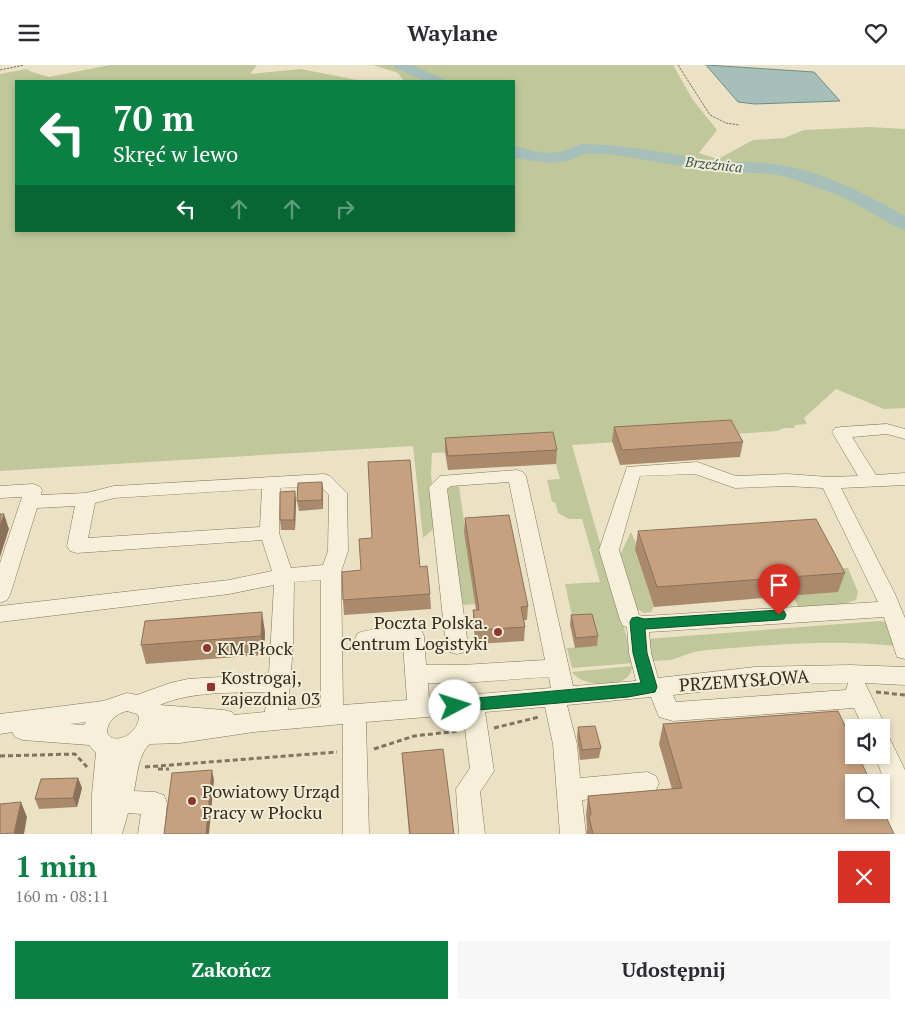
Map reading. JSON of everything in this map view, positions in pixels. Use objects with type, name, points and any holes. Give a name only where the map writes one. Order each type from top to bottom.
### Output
[{"type":"street","points":[[870,481],[841,432],[888,429],[905,434]]},
{"type":"street","points":[[891,609],[644,624],[630,620],[609,550],[633,471],[697,467],[735,482],[787,480],[829,483],[905,479]]},
{"type":"street","points":[[457,646],[438,487],[446,480],[517,476],[559,667],[559,703],[565,744],[573,834]]},
{"type":"street","points":[[28,502],[86,499],[114,492],[324,480],[338,493],[338,551],[331,571],[343,715],[353,751],[356,834]]},
{"type":"street","points":[[265,721],[279,683],[284,576],[269,533],[272,483]]},
{"type":"street","points":[[829,483],[891,609],[902,637],[905,651]]},
{"type":"street","points":[[0,492],[33,490],[0,595]]},
{"type":"street","points":[[86,499],[77,546],[269,533]]},
{"type":"street","points":[[0,614],[229,587],[284,576],[331,571]]},
{"type":"street","points":[[637,622],[640,653],[654,687],[667,710],[673,712],[824,700],[856,688],[905,676]]},
{"type":"street","points":[[366,639],[413,636],[418,709]]},
{"type":"street","points":[[415,674],[462,674],[559,667]]},
{"type":"street","points":[[145,708],[151,697],[174,691],[279,683]]},
{"type":"street","points":[[0,729],[102,741],[122,748],[140,739],[265,721],[473,704],[559,703],[654,687]]},
{"type":"street","points":[[856,688],[870,719]]},
{"type":"street","points":[[109,834],[119,801],[116,771],[96,723],[106,710],[112,706],[128,702],[176,717],[265,721]]},
{"type":"street","points":[[472,834],[468,789],[482,771],[473,704]]},
{"type":"street","points":[[103,834],[104,794],[116,771],[152,723],[145,708]]},
{"type":"street","points":[[0,724],[106,710]]},
{"type":"street","points":[[890,763],[894,772],[900,799],[896,834]]},
{"type":"street","points":[[569,790],[647,783]]},
{"type":"street","points":[[119,801],[155,803],[151,834]]},
{"type":"path","points":[[0,70],[24,65]]},
{"type":"path","points":[[678,65],[710,115],[726,123],[739,125]]},
{"type":"path","points":[[856,688],[905,695]]},
{"type":"path","points":[[0,756],[75,754],[83,765],[96,773],[164,764],[370,750],[414,735],[502,728],[559,703]]},
{"type":"path","points":[[158,769],[169,769]]},
{"type":"green space","points":[[110,65],[257,65],[250,74],[301,69],[357,80],[15,80],[15,232],[515,232],[515,80],[403,80],[398,73],[373,65],[673,65],[693,100],[717,130],[699,153],[718,159],[753,140],[784,138],[804,130],[870,127],[905,129],[905,408],[884,409],[836,389],[804,418],[807,424],[794,425],[795,428],[784,428],[777,431],[572,445],[634,663],[572,668],[567,648],[597,646],[574,625],[565,584],[600,582],[582,519],[569,519],[558,513],[555,502],[552,502],[547,480],[560,479],[551,446],[432,453],[431,474],[436,527],[423,538],[413,446],[0,471],[0,74],[26,69],[49,77]]},
{"type":"green space","points":[[459,486],[476,604],[465,605],[455,599],[447,487]]},
{"type":"green space","points":[[631,532],[639,550],[635,551],[654,607],[651,612],[644,613],[637,609],[619,557]]},
{"type":"green space","points":[[841,568],[848,568],[858,592],[856,600],[844,604],[799,608],[793,596],[805,595],[834,576],[844,576]]},
{"type":"green space","points":[[886,622],[895,646],[848,643],[778,645],[707,650],[694,652],[671,660],[653,661],[646,639]]},
{"type":"green space","points":[[632,666],[630,674],[624,679],[616,683],[606,684],[586,682],[572,672]]},
{"type":"water","points":[[706,65],[814,72],[840,101],[755,104],[738,102]]},
{"type":"building","points":[[731,420],[743,442],[622,450],[614,427]]},
{"type":"building","points":[[553,432],[557,450],[448,456],[445,438]]},
{"type":"building","points":[[410,460],[420,567],[427,566],[430,594],[343,600],[342,572],[361,570],[359,539],[372,538],[368,462]]},
{"type":"building","points":[[322,482],[322,500],[297,501],[298,483]]},
{"type":"building","points":[[295,491],[294,520],[280,520],[280,492]]},
{"type":"building","points":[[0,514],[4,514],[0,526]]},
{"type":"building","points":[[509,515],[528,606],[521,607],[525,627],[476,630],[473,610],[479,610],[465,518]]},
{"type":"building","points":[[816,519],[845,573],[657,587],[638,531]]},
{"type":"building","points":[[262,612],[261,636],[141,645],[145,621]]},
{"type":"building","points":[[592,614],[598,636],[576,638],[571,615]]},
{"type":"building","points":[[838,711],[845,726],[845,764],[862,764],[867,774],[845,774],[845,819],[887,819],[894,834],[593,834],[589,817],[591,814],[588,796],[682,788],[663,724]]},
{"type":"building","points":[[595,726],[601,748],[582,750],[578,727]]},
{"type":"building","points":[[443,749],[454,834],[410,834],[402,753]]},
{"type":"building","name":"Powiatowy Urząd Pracy w Płocku","points":[[212,770],[206,834],[164,834],[172,773]]},
{"type":"building","points":[[78,778],[73,798],[35,799],[41,779]]},
{"type":"building","points":[[21,802],[14,833],[0,834],[0,804]]},
{"type":"waterway","name":"Brzeźnica","points":[[400,65],[435,80]]},
{"type":"waterway","name":"Brzeźnica","points":[[515,152],[521,155],[549,158],[562,157],[582,149],[608,149],[713,166],[773,169],[794,173],[850,193],[905,224]]},
{"type":"place","name":"Poczta Polska. Centrum Logistyki","points":[[498,632]]},
{"type":"place","name":"KM Płock","points":[[207,648]]},
{"type":"place","name":"Kostrogaj, zajezdnia 03","points":[[211,687]]},
{"type":"place","name":"Powiatowy Urząd Pracy w Płocku","points":[[192,801]]},
{"type":"route","points":[[455,706],[628,691],[649,687],[638,643],[637,622],[644,624],[779,615]]}]
